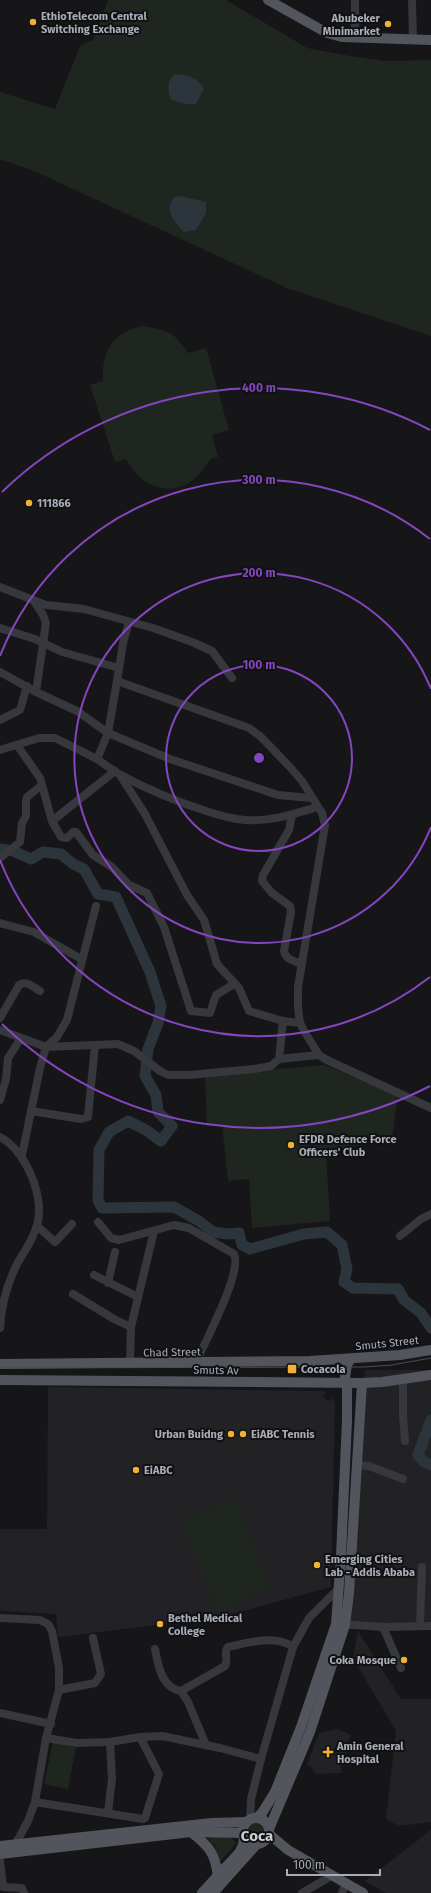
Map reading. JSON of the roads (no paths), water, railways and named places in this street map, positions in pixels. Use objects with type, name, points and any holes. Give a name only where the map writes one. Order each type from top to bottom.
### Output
[{"type":"main road","points":[[268,0],[327,33],[355,38],[431,40]]},
{"type":"main road","name":"Smuts Street","points":[[350,1360],[431,1350]]},
{"type":"main road","points":[[202,1893],[239,1853],[243,1845],[243,1835],[251,1820],[262,1813],[275,1792],[341,1624],[339,1588],[347,1383],[351,1377],[350,1360]]},
{"type":"main road","name":"Chad Street","points":[[0,1364],[130,1364],[350,1360]]},
{"type":"main road","name":"Smuts Av","points":[[0,1380],[347,1383],[403,1379],[431,1375]]},
{"type":"main road","points":[[213,1893],[259,1844],[265,1841],[310,1732],[341,1624],[350,1578],[362,1382]]},
{"type":"main road","points":[[0,1854],[15,1848],[212,1822],[251,1820],[264,1822],[269,1831],[288,1850],[333,1875],[344,1888],[363,1893]]},
{"type":"main road","points":[[0,1846],[15,1848],[191,1832],[243,1835],[250,1843],[288,1850]]},
{"type":"main road","points":[[191,1832],[211,1850],[215,1860],[218,1876]]},
{"type":"street","points":[[355,0],[355,38]]},
{"type":"street","points":[[412,0],[413,40]]},
{"type":"street","points":[[0,587],[46,605],[84,609],[153,628],[212,651],[232,678]]},
{"type":"street","points":[[34,601],[46,623],[36,692]]},
{"type":"street","points":[[97,759],[108,733],[123,643],[129,622]]},
{"type":"street","points":[[0,628],[44,643],[62,652],[119,668]]},
{"type":"street","points":[[0,672],[36,692],[77,711],[108,733],[170,759],[263,791],[285,797],[311,798]]},
{"type":"street","points":[[117,681],[249,728],[260,736],[290,766],[302,781],[311,798],[322,813],[325,826],[309,932],[298,987],[300,1023],[320,1055],[327,1060],[431,1108]]},
{"type":"street","points":[[0,720],[20,710],[27,686]]},
{"type":"street","points":[[0,750],[38,738],[55,738],[97,759],[150,791],[223,816],[251,820],[266,820],[292,815],[317,807]]},
{"type":"street","points":[[17,745],[36,772],[42,785],[52,821],[61,837],[67,838],[73,832],[76,832],[94,855],[112,867],[129,885],[147,893],[164,927],[191,1011],[210,1013],[216,995],[234,984]]},
{"type":"street","points":[[52,821],[118,773]]},
{"type":"street","points":[[118,773],[145,814],[187,895],[204,920],[217,964],[239,988],[249,1011],[283,1021],[300,1023]]},
{"type":"street","points":[[0,858],[22,839],[21,829],[26,816],[27,797],[42,785]]},
{"type":"street","points":[[292,815],[289,830],[263,875],[262,881],[272,893],[290,906],[291,912],[284,951],[285,956],[288,959],[302,964]]},
{"type":"street","points":[[22,1155],[40,1068],[46,1047],[57,1037],[67,1020],[75,992],[81,959],[96,906]]},
{"type":"street","points":[[0,923],[34,932],[81,959]]},
{"type":"street","points":[[0,1018],[19,985],[27,983],[40,991]]},
{"type":"street","points":[[279,1059],[283,1021]]},
{"type":"street","points":[[0,1030],[46,1047],[118,1044],[127,1047],[168,1075],[189,1075],[254,1070],[271,1066],[279,1059],[320,1055]]},
{"type":"street","points":[[0,1100],[8,1058],[21,1038]]},
{"type":"street","points":[[31,1111],[82,1119],[88,1117],[95,1045]]},
{"type":"street","points":[[0,1137],[22,1155],[36,1191],[38,1208],[37,1226],[7,1290],[1,1310],[0,1328]]},
{"type":"street","points":[[400,1236],[421,1218],[431,1214]]},
{"type":"street","points":[[98,1222],[114,1240],[125,1240],[174,1225],[189,1228],[234,1254],[236,1262],[223,1306],[196,1363]]},
{"type":"street","points":[[37,1226],[55,1242],[72,1224]]},
{"type":"street","points":[[130,1364],[131,1327],[154,1231]]},
{"type":"street","points":[[108,1283],[115,1252]]},
{"type":"street","points":[[94,1275],[138,1297]]},
{"type":"street","points":[[73,1294],[131,1327]]},
{"type":"street","points":[[403,1379],[403,1417],[406,1441]]},
{"type":"street","points":[[356,1465],[370,1466],[403,1479]]},
{"type":"street","points":[[420,1626],[422,1567]]},
{"type":"street","points":[[251,1820],[252,1799],[261,1760],[293,1647],[309,1618],[339,1588]]},
{"type":"street","points":[[0,1618],[40,1620],[48,1624],[52,1630],[59,1668],[59,1690],[46,1738],[35,1802],[15,1848]]},
{"type":"street","points":[[341,1624],[383,1627],[431,1626]]},
{"type":"street","points":[[383,1627],[401,1668]]},
{"type":"street","points":[[59,1690],[96,1683],[99,1680],[101,1674],[93,1638]]},
{"type":"street","points":[[181,1691],[225,1666],[227,1662],[226,1650],[228,1647],[269,1640],[288,1643],[293,1647]]},
{"type":"street","points":[[155,1649],[158,1667],[166,1682],[172,1688],[181,1691],[188,1702],[206,1745]]},
{"type":"street","points":[[0,1713],[50,1724]]},
{"type":"street","points":[[46,1738],[77,1743],[110,1742],[140,1736],[162,1736],[206,1745],[261,1760]]},
{"type":"street","points":[[35,1802],[139,1819],[145,1818],[160,1774],[140,1736]]},
{"type":"street","points":[[108,1813],[112,1778],[110,1742]]},
{"type":"street","points":[[0,1861],[3,1887],[22,1888],[24,1893]]},
{"type":"street","points":[[302,1893],[333,1875]]},
{"type":"waterway","points":[[0,849],[13,851],[31,859],[43,852],[61,854],[73,864],[84,869],[98,894],[116,897],[150,972],[161,1006],[158,1023],[148,1049],[145,1076],[156,1095],[158,1112],[172,1126],[161,1141],[146,1130],[128,1121],[109,1132],[99,1150],[98,1200],[102,1208],[174,1207],[199,1221],[213,1232],[229,1234],[239,1233],[242,1245],[250,1249],[304,1234],[327,1232],[342,1245],[347,1269],[344,1282],[353,1288],[398,1289],[404,1300],[421,1313],[431,1328]]},
{"type":"waterway","points":[[431,1420],[418,1455],[424,1462],[431,1465]]},
{"type":"tram line","points":[[0,1368],[365,1367],[392,1365],[431,1358]]},
{"type":"place","name":"EthioTelecom Central Switching Exchange","points":[[33,22]]},
{"type":"place","name":"Abubeker Minimarket","points":[[388,24]]},
{"type":"place","name":"111866","points":[[29,503]]},
{"type":"place","name":"EFDR Defence Force Officers' Club","points":[[291,1145]]},
{"type":"place","name":"Cocacola","points":[[292,1369]]},
{"type":"place","name":"Urban Buidng","points":[[231,1434]]},
{"type":"place","name":"EiABC Tennis","points":[[243,1434]]},
{"type":"place","name":"EiABC","points":[[136,1470]]},
{"type":"place","name":"Emerging Cities Lab - Addis Ababa","points":[[317,1565]]},
{"type":"place","name":"Bethel Medical College","points":[[160,1624]]},
{"type":"place","name":"Coka Mosque","points":[[404,1660]]},
{"type":"place","name":"Amin General Hospital","points":[[328,1752]]},
{"type":"district","name":"Coca","points":[[257,1836]]}]
